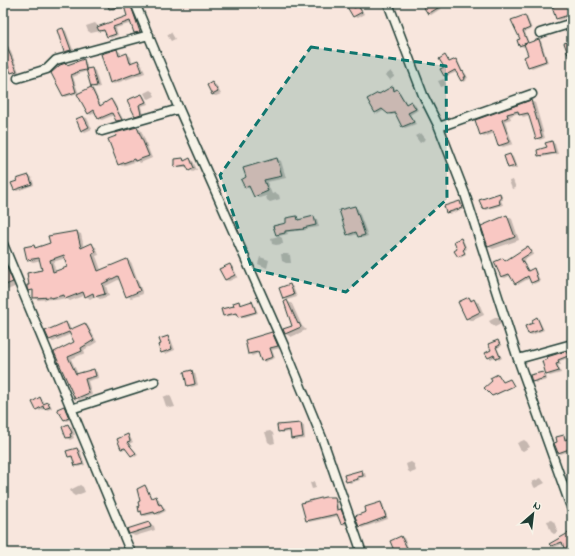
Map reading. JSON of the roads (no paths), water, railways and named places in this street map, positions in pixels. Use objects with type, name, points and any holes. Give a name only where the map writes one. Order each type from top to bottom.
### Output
[{"type":"street","points":[[135,3],[179,109],[285,348],[322,438],[362,553]]},
{"type":"street","points":[[388,3],[423,95],[439,127],[465,194],[518,359],[572,510]]},
{"type":"street","points":[[540,33],[572,23]]},
{"type":"street","points":[[18,78],[47,69],[56,60],[148,35]]},
{"type":"street","points":[[439,127],[532,94]]},
{"type":"street","points":[[102,131],[179,109]]},
{"type":"street","points":[[3,244],[131,553]]},
{"type":"street","points":[[518,359],[572,344]]},
{"type":"street","points":[[71,409],[155,382]]}]
